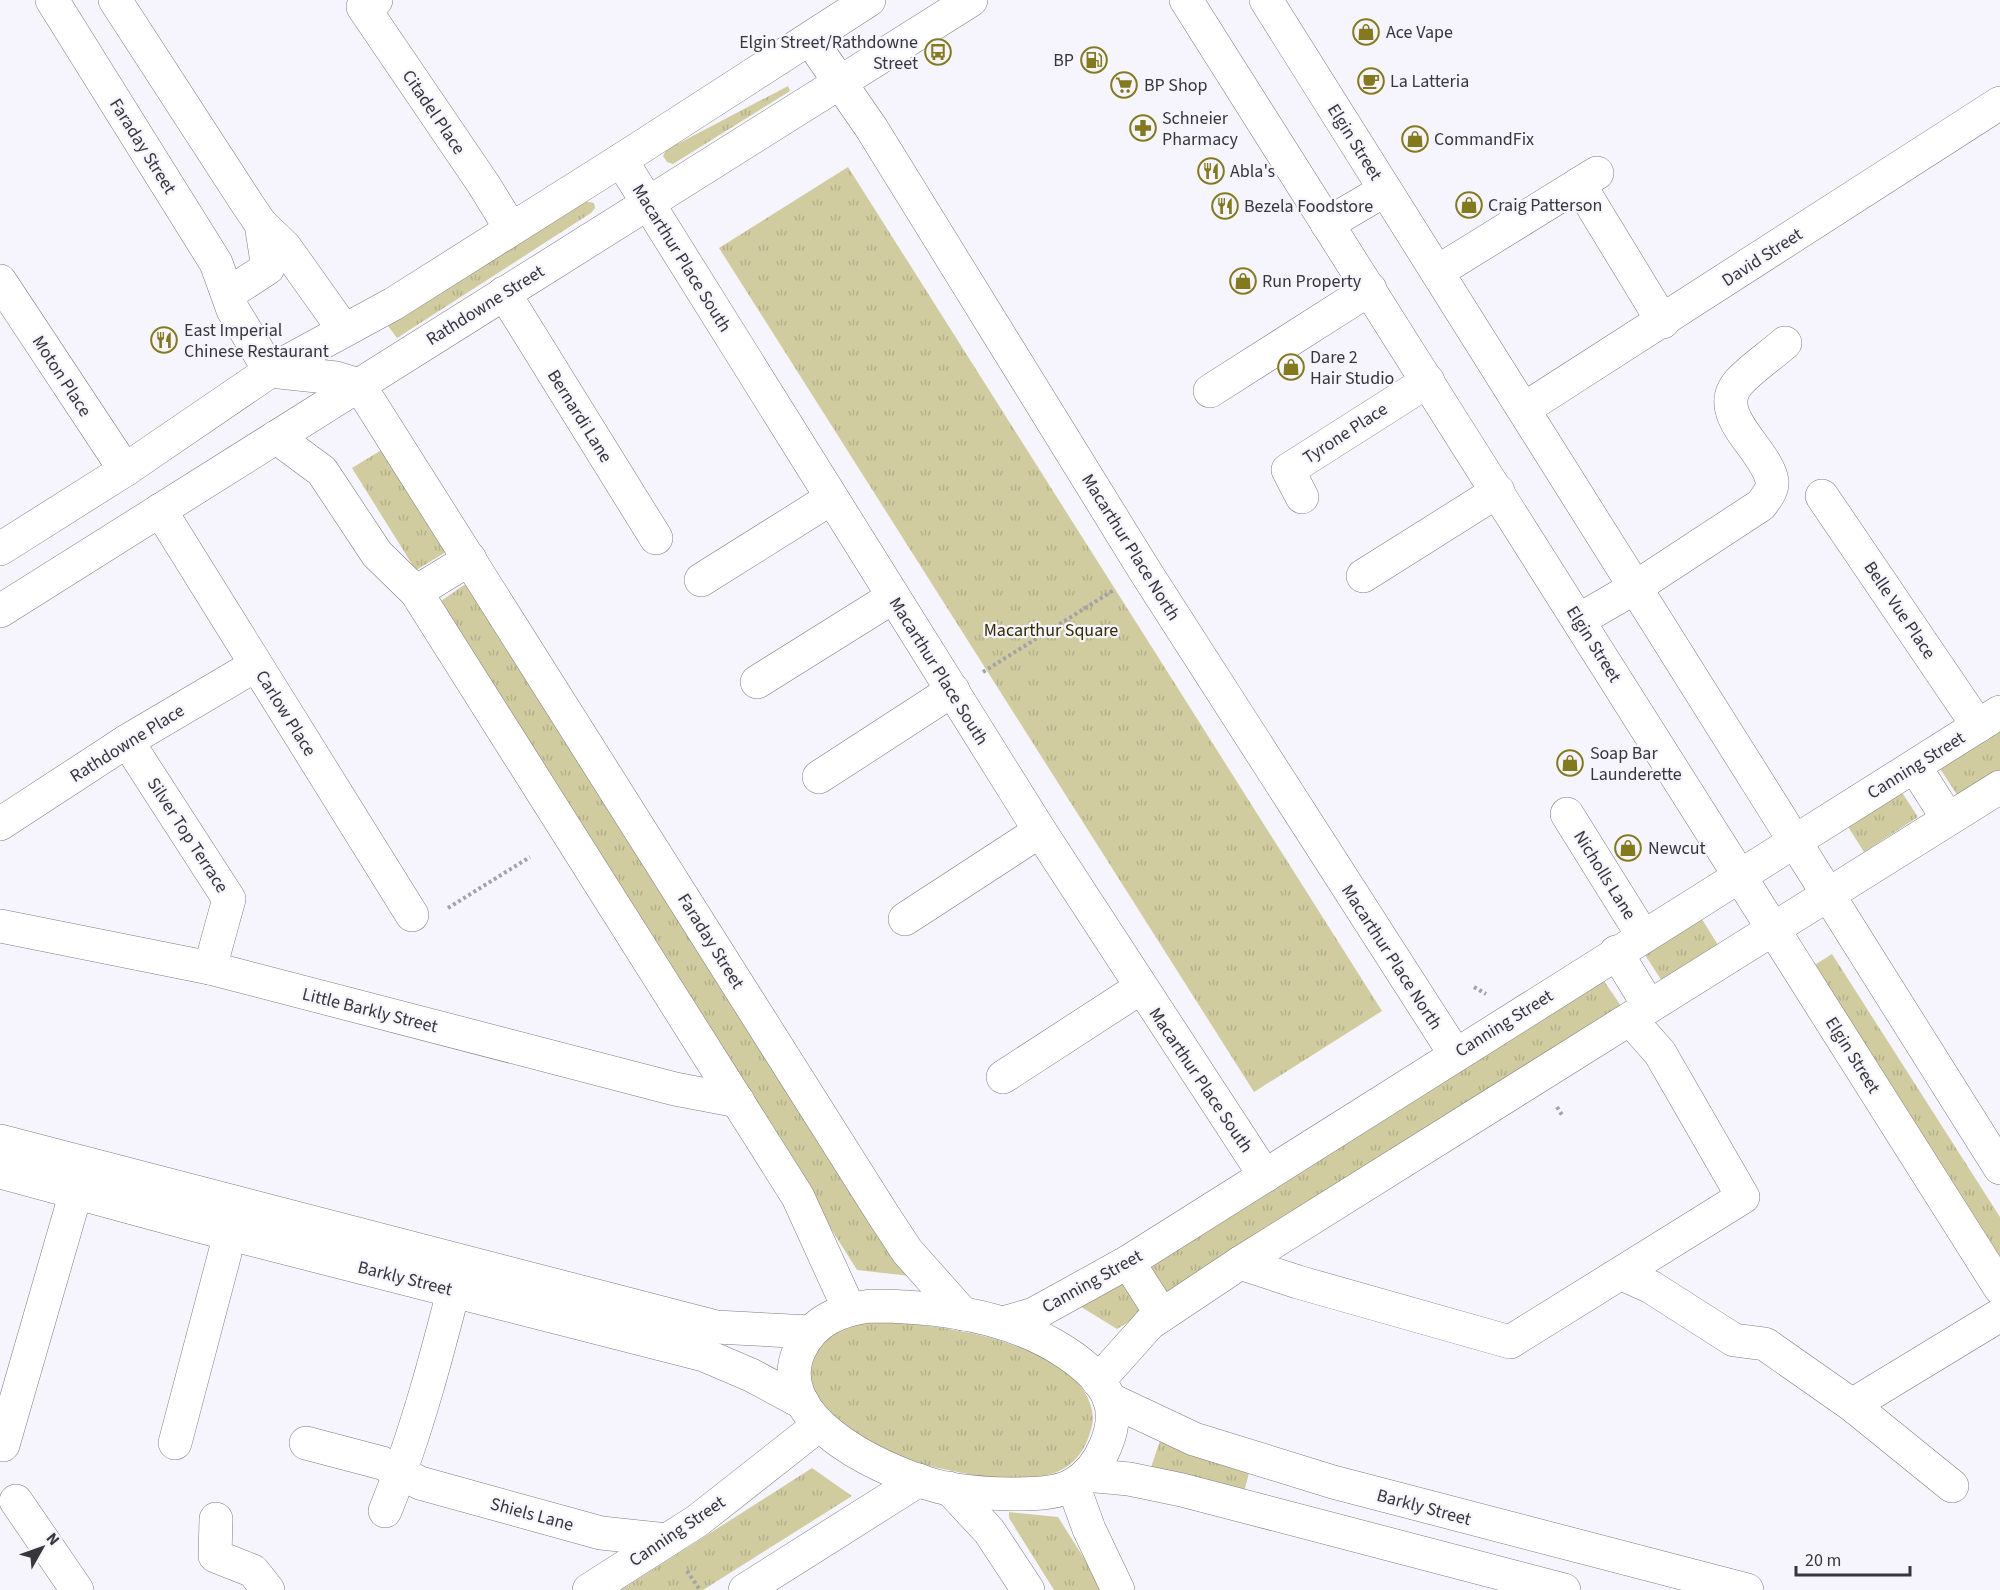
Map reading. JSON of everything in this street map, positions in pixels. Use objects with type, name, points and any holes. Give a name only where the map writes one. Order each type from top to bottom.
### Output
[{"type":"street","name":"Faraday Street","points":[[52,0],[216,263],[233,310],[270,371]]},
{"type":"street","points":[[115,0],[261,224],[285,248],[344,330]]},
{"type":"street","name":"Citadel Place","points":[[376,0],[363,8],[484,184],[511,230]]},
{"type":"street","name":"Rathdowne Street","points":[[0,611],[971,0]]},
{"type":"street","name":"Elgin Street","points":[[1186,0],[2000,1288]]},
{"type":"street","points":[[0,549],[125,470],[270,371],[393,304],[621,160],[810,39],[856,3]]},
{"type":"street","name":"Elgin Street","points":[[1274,3],[1385,190],[2000,1168]]},
{"type":"street","name":"Macarthur Place North","points":[[810,39],[872,129],[1145,571],[1455,1054]]},
{"type":"street","name":"David Street","points":[[1524,409],[1663,322],[2000,103]]},
{"type":"street","name":"Macarthur Place South","points":[[621,160],[830,499],[953,690],[1040,831],[1140,988],[1265,1176]]},
{"type":"street","points":[[1437,272],[1588,178],[1663,322]]},
{"type":"street","points":[[1327,224],[1385,190]]},
{"type":"street","points":[[228,294],[268,268],[261,224]]},
{"type":"street","name":"Moton Place","points":[[0,281],[125,470],[160,510]]},
{"type":"street","points":[[1209,392],[1370,289]]},
{"type":"street","name":"Bernardi Lane","points":[[504,293],[656,538]]},
{"type":"street","points":[[1579,620],[1636,587],[1761,506],[1770,494],[1772,482],[1767,465],[1732,415],[1731,400],[1737,383],[1785,343]]},
{"type":"street","points":[[270,371],[336,378],[359,385]]},
{"type":"street","name":"Tyrone Place","points":[[1302,497],[1288,470],[1428,381]]},
{"type":"street","name":"Faraday Street","points":[[359,385],[884,1216],[907,1251],[963,1314]]},
{"type":"street","points":[[276,438],[312,461],[322,471],[377,554],[416,592],[798,1197],[827,1254],[849,1309],[836,1314],[811,1332],[794,1366],[794,1378],[811,1414]]},
{"type":"street","points":[[1363,576],[1498,491]]},
{"type":"street","name":"Belle Vue Place","points":[[1822,496],[1989,719]]},
{"type":"street","points":[[701,580],[830,499]]},
{"type":"street","name":"Carlow Place","points":[[160,510],[412,915]]},
{"type":"street","points":[[416,592],[470,559]]},
{"type":"street","points":[[758,682],[893,597]]},
{"type":"street","name":"Rathdowne Place","points":[[0,824],[128,741],[256,665]]},
{"type":"street","points":[[819,777],[953,690]]},
{"type":"street","name":"Canning Street","points":[[1003,1323],[1034,1314],[1128,1262],[1616,952],[1989,719]]},
{"type":"street","name":"Silver Top Terrace","points":[[128,741],[229,899],[210,969]]},
{"type":"street","points":[[1915,767],[1948,819]]},
{"type":"street","points":[[745,1590],[934,1484],[1012,1494],[1056,1491],[1079,1480],[1098,1461],[1110,1431],[1104,1390],[1139,1333],[1162,1315],[1240,1263],[2000,787]]},
{"type":"street","name":"Nicholls Lane","points":[[1567,814],[1643,936]]},
{"type":"street","points":[[905,919],[1040,831]]},
{"type":"street","name":"Little Barkly Street","points":[[0,926],[210,969],[675,1089],[738,1101]]},
{"type":"street","points":[[1240,1263],[1298,1282],[1510,1342],[1743,1197],[1660,1053],[1639,1012],[1616,952]]},
{"type":"street","points":[[1003,1077],[1140,988]]},
{"type":"street","name":"Barkly Street","points":[[0,1141],[457,1276],[704,1355],[751,1375],[811,1414],[854,1450],[934,1484]]},
{"type":"street","name":"Barkly Street","points":[[0,1172],[230,1234],[716,1327],[811,1332]]},
{"type":"street","points":[[3,1446],[76,1192]]},
{"type":"street","points":[[175,1443],[230,1234]]},
{"type":"street","points":[[1128,1262],[1162,1315]]},
{"type":"street","points":[[1622,1274],[1651,1287],[1734,1340],[1764,1344],[1852,1406],[1952,1486]]},
{"type":"street","points":[[385,1511],[400,1474],[438,1352],[457,1276]]},
{"type":"street","name":"Barkly Street","points":[[849,1309],[889,1306],[963,1314],[1003,1323],[1065,1353],[1104,1390],[1194,1439],[1333,1482],[1747,1590]]},
{"type":"street","points":[[1852,1406],[2000,1315]]},
{"type":"street","name":"Canning Street","points":[[589,1590],[697,1521],[811,1414]]},
{"type":"street","name":"Shiels Lane","points":[[306,1443],[382,1463],[420,1483],[601,1533],[667,1540]]},
{"type":"street","points":[[1079,1480],[1129,1479],[1171,1487],[1564,1590]]},
{"type":"street","points":[[1079,1480],[1089,1529],[1118,1590]]},
{"type":"street","points":[[934,1484],[989,1531],[1028,1590]]},
{"type":"street","points":[[16,1501],[77,1590]]},
{"type":"street","points":[[216,1519],[215,1556],[253,1571],[268,1590]]},
{"type":"path","points":[[953,690],[1145,571]]},
{"type":"path","points":[[412,915],[440,913],[530,857]]},
{"type":"green space","points":[[788,86],[790,91],[673,164],[667,162],[663,156],[666,150]]},
{"type":"green space","name":"Macarthur Square","points":[[848,167],[1382,1011],[1254,1092],[719,248]]},
{"type":"green space","points":[[584,201],[594,203],[595,208],[591,213],[397,338],[388,326]]},
{"type":"green space","points":[[388,446],[451,549],[418,569],[415,569],[352,468]]},
{"type":"green space","points":[[470,581],[910,1276],[857,1270],[438,603]]},
{"type":"green space","points":[[2000,725],[2000,776],[1961,801],[1937,764]]},
{"type":"green space","points":[[1899,788],[1918,817],[1864,852],[1845,822]]},
{"type":"green space","points":[[1698,913],[1720,948],[1664,984],[1641,949]]},
{"type":"green space","points":[[1832,954],[2000,1217],[2000,1258],[1813,966]]},
{"type":"green space","points":[[1600,975],[1623,1009],[1166,1301],[1142,1263]]},
{"type":"green space","points":[[1120,1279],[1140,1315],[1117,1329],[1078,1305]]},
{"type":"green space","points":[[870,1320],[972,1333],[1020,1348],[1071,1376],[1082,1388],[1092,1411],[1092,1426],[1082,1451],[1069,1465],[1047,1475],[1002,1478],[977,1475],[928,1465],[890,1453],[820,1412],[809,1380],[813,1357],[821,1342],[833,1331]]},
{"type":"green space","points":[[1162,1435],[1251,1465],[1242,1500],[1148,1476]]},
{"type":"green space","points":[[812,1468],[852,1496],[703,1590],[621,1590]]},
{"type":"green space","points":[[1009,1512],[1058,1517],[1104,1590],[1054,1590],[1009,1518]]},
{"type":"place","name":"Ace Vape","points":[[1366,32]]},
{"type":"place","name":"Elgin Street/Rathdowne Street","points":[[938,52]]},
{"type":"place","name":"BP","points":[[1094,60]]},
{"type":"place","name":"La Latteria","points":[[1371,81]]},
{"type":"place","name":"BP Shop","points":[[1124,85]]},
{"type":"place","name":"Schneier Pharmacy","points":[[1143,128]]},
{"type":"place","name":"CommandFix","points":[[1415,139]]},
{"type":"place","name":"Abla's","points":[[1211,171]]},
{"type":"place","name":"Craig Patterson","points":[[1469,205]]},
{"type":"place","name":"Bezela Foodstore","points":[[1225,206]]},
{"type":"place","name":"Run Property","points":[[1243,281]]},
{"type":"place","name":"East Imperial Chinese Restaurant","points":[[164,340]]},
{"type":"place","name":"Dare 2 Hair Studio","points":[[1291,367]]},
{"type":"place","name":"Soap Bar Launderette","points":[[1570,763]]},
{"type":"place","name":"Newcut","points":[[1628,848]]}]
